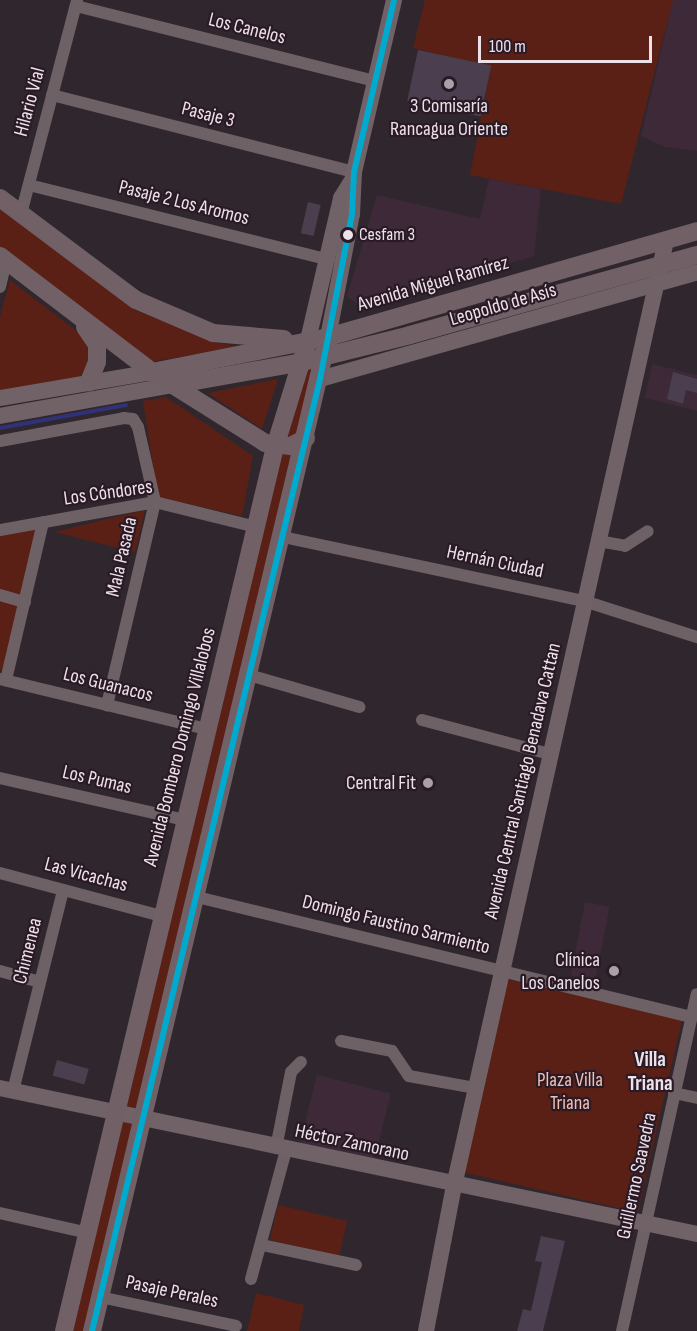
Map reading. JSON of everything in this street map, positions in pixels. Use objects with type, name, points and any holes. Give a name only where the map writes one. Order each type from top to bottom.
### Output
[{"type":"main road","points":[[0,198],[135,300],[213,333],[308,340]]},
{"type":"main road","name":"Avenida Miguel Ramírez","points":[[172,385],[302,362],[327,346],[697,231]]},
{"type":"main road","name":"Avenida Miguel Ramírez","points":[[152,372],[308,340],[327,346],[697,255]]},
{"type":"main road","points":[[3,259],[152,372],[275,447],[291,446],[306,438]]},
{"type":"main road","points":[[77,315],[97,345],[97,362],[89,382]]},
{"type":"main road","name":"Avenida Bombero Domingo Villalobos","points":[[64,1331],[275,447],[308,340]]},
{"type":"main road","name":"Avenida Bombero Domingo Villalobos","points":[[92,1331],[327,346]]},
{"type":"street","name":"Avenida Bombero Domingo Villalobos","points":[[327,346],[351,225],[353,175],[393,0]]},
{"type":"street","name":"Los Canelos","points":[[76,3],[374,81]]},
{"type":"street","name":"Hilario Vial","points":[[21,214],[76,3]]},
{"type":"street","name":"Pasaje 3","points":[[52,95],[353,175]]},
{"type":"street","name":"Avenida Bombero Domingo Villalobos","points":[[308,340],[341,198],[353,175]]},
{"type":"street","name":"Pasaje 2 Los Aromos","points":[[29,185],[328,260]]},
{"type":"street","name":"Avenida Central Santiago Benadava Cattan","points":[[426,1331],[454,1186],[666,241]]},
{"type":"street","points":[[0,287],[3,259]]},
{"type":"street","name":"Leopoldo de Asís","points":[[320,379],[697,272]]},
{"type":"street","name":"Avenida Miguel Ramírez","points":[[0,398],[152,372]]},
{"type":"street","name":"Avenida Miguel Ramírez","points":[[0,416],[172,385]]},
{"type":"street","name":"Mala Pasada","points":[[0,441],[133,419],[138,427],[155,502],[107,705]]},
{"type":"street","name":"Los Cóndores","points":[[0,530],[155,502],[256,526]]},
{"type":"street","points":[[3,680],[25,602],[43,522]]},
{"type":"street","points":[[598,541],[625,546],[648,531]]},
{"type":"street","name":"Hernán Ciudad","points":[[283,537],[584,601],[697,637]]},
{"type":"street","points":[[0,596],[25,602]]},
{"type":"street","points":[[249,675],[359,707]]},
{"type":"street","name":"Los Guanacos","points":[[3,680],[207,729]]},
{"type":"street","points":[[422,720],[550,754]]},
{"type":"street","name":"Los Pumas","points":[[0,778],[185,820]]},
{"type":"street","name":"Las Vicachas","points":[[0,873],[162,916]]},
{"type":"street","name":"Chimenea","points":[[7,1090],[40,982],[63,890]]},
{"type":"street","name":"Domingo Faustino Sarmiento","points":[[197,897],[691,1017]]},
{"type":"street","points":[[0,971],[40,982]]},
{"type":"street","name":"Guillermo Saavedra","points":[[622,1331],[697,994]]},
{"type":"street","points":[[341,1041],[392,1052],[409,1076],[476,1088]]},
{"type":"street","points":[[251,1279],[262,1245],[281,1149],[291,1072],[301,1062]]},
{"type":"street","name":"Héctor Zamorano","points":[[7,1090],[454,1186],[697,1234]]},
{"type":"street","points":[[674,1093],[697,1098]]},
{"type":"street","points":[[0,1213],[88,1233]]},
{"type":"street","points":[[262,1245],[356,1265]]},
{"type":"street","name":"Pasaje Perales","points":[[100,1297],[236,1326]]},
{"type":"shaded area","points":[[673,0],[697,0],[697,151],[665,147],[641,136]]},
{"type":"shaded area","points":[[489,179],[541,189],[534,256],[359,306],[347,296],[377,195],[480,219]]},
{"type":"shaded area","points":[[652,364],[697,375],[697,411],[645,398]]},
{"type":"shaded area","points":[[585,902],[610,907],[595,980],[571,976]]},
{"type":"shaded area","points":[[317,1075],[391,1093],[374,1161],[300,1143]]},
{"type":"green space","points":[[425,0],[673,0],[621,204],[470,175],[491,67],[413,48]]},
{"type":"green space","points":[[0,209],[135,310],[218,343],[241,347],[148,362],[0,251]]},
{"type":"green space","points":[[10,280],[84,337],[91,359],[79,378],[0,392],[0,317]]},
{"type":"green space","points":[[317,364],[89,1331],[69,1331],[279,458],[307,367]]},
{"type":"green space","points":[[278,379],[262,429],[208,393]]},
{"type":"green space","points":[[166,397],[253,456],[242,516],[158,497],[143,401]]},
{"type":"green space","points":[[145,510],[135,552],[54,532]]},
{"type":"green space","points":[[37,527],[5,671],[0,670],[0,534]]},
{"type":"green space","name":"Plaza Villa Triana","points":[[494,976],[682,1019],[638,1212],[449,1169]]},
{"type":"green space","points":[[278,1205],[347,1221],[339,1256],[270,1240]]},
{"type":"green space","points":[[256,1293],[304,1305],[299,1331],[247,1331]]},
{"type":"building","name":"3 Comisaría Rancagua Oriente","points":[[418,50],[491,66],[481,116],[407,101]]},
{"type":"building","points":[[308,202],[321,205],[313,236],[301,233]]},
{"type":"building","points":[[673,372],[697,379],[697,393],[686,390],[683,404],[667,399]]},
{"type":"building","points":[[57,1060],[89,1069],[84,1084],[53,1075]]},
{"type":"building","points":[[541,1236],[565,1241],[543,1331],[517,1331],[523,1309],[531,1311],[542,1262],[535,1261]]},
{"type":"waterway","points":[[0,428],[126,405]]},
{"type":"transit line","points":[[92,1331],[320,379],[352,214],[354,172],[394,0]]},
{"type":"place","name":"3 Comisaría Rancagua Oriente","points":[[449,84]]},
{"type":"place","name":"Cesfam 3","points":[[348,235]]},
{"type":"place","name":"Central Fit","points":[[428,783]]},
{"type":"place","name":"Clínica Los Canelos","points":[[614,971]]},
{"type":"district","name":"Villa Triana","points":[[650,1072]]}]
